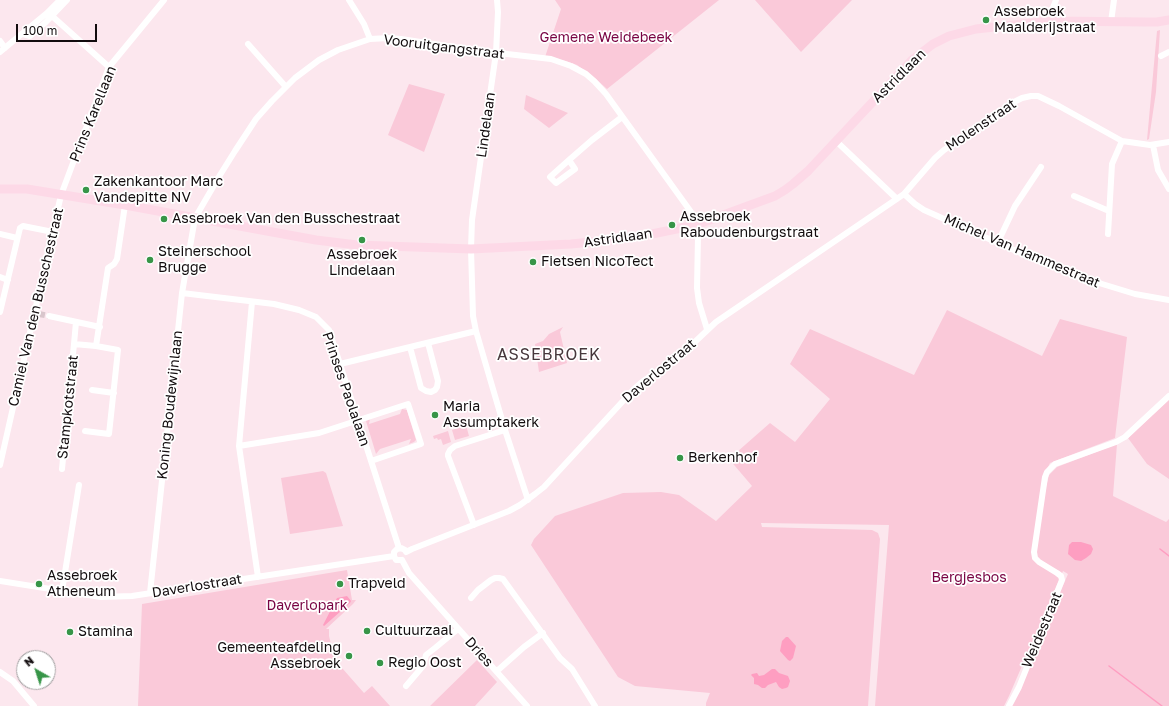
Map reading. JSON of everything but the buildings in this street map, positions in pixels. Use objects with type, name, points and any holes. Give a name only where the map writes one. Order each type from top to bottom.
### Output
[{"type":"main road","name":"Astridlaan","points":[[0,189],[27,189],[125,205],[316,240],[357,245],[471,249],[571,244],[647,235],[696,225],[775,196],[785,190],[808,171],[906,66],[932,44],[952,35],[976,29],[1051,20],[1152,22],[1169,20]]},
{"type":"street","points":[[51,14],[60,0]]},
{"type":"street","points":[[0,41],[3,50],[67,0]]},
{"type":"street","name":"Prins Karellaan","points":[[61,195],[109,67],[164,0]]},
{"type":"street","points":[[349,0],[364,24],[370,39]]},
{"type":"street","name":"Lindelaan","points":[[497,0],[498,12],[496,53],[472,220],[471,249],[473,316],[505,430],[528,500]]},
{"type":"street","points":[[1051,20],[1052,10],[1056,0]]},
{"type":"street","points":[[1111,22],[1114,0]]},
{"type":"street","points":[[51,14],[109,67]]},
{"type":"street","name":"Vooruitgangstraat","points":[[195,218],[220,174],[245,135],[264,110],[286,87],[307,69],[327,56],[349,46],[370,39],[401,39],[496,53],[551,59],[580,70],[594,81],[688,207],[696,225],[698,236],[697,288],[699,303],[707,329]]},
{"type":"street","points":[[248,44],[286,87]]},
{"type":"street","points":[[1161,56],[1169,52]]},
{"type":"street","name":"Molenstraat","points":[[897,199],[904,194],[935,158],[944,150],[1014,102],[1030,96],[1044,98],[1122,141],[1153,145],[1169,142]]},
{"type":"street","points":[[569,160],[592,140],[622,118]]},
{"type":"street","points":[[836,141],[897,199]]},
{"type":"street","points":[[1108,234],[1112,164],[1122,141]]},
{"type":"street","points":[[1153,145],[1158,170],[1169,189]]},
{"type":"street","points":[[998,242],[1015,206],[1041,167]]},
{"type":"street","name":"Michel Van Hammestraat","points":[[904,194],[924,210],[1076,276],[1134,294],[1169,300]]},
{"type":"street","name":"Camiel Van den Busschestraat","points":[[0,465],[37,314],[61,195]]},
{"type":"street","points":[[1074,196],[1109,211]]},
{"type":"street","name":"Daverlostraat","points":[[406,552],[509,511],[528,500],[544,487],[642,382],[680,356],[707,329],[740,305],[897,199]]},
{"type":"street","points":[[96,346],[108,268],[114,264],[117,259],[125,205]]},
{"type":"street","name":"Koning Boudewijnlaan","points":[[150,593],[182,293],[195,218]]},
{"type":"street","points":[[0,312],[19,229],[22,226],[53,232]]},
{"type":"street","points":[[0,234],[17,238]]},
{"type":"street","points":[[0,277],[8,280]]},
{"type":"street","name":"Prinses Paolalaan","points":[[182,293],[274,304],[299,310],[316,317],[329,330],[399,548]]},
{"type":"street","points":[[252,302],[239,446],[258,577]]},
{"type":"street","points":[[49,316],[100,327]]},
{"type":"street","name":"Stampkotstraat","points":[[62,469],[76,322]]},
{"type":"street","points":[[340,364],[476,331]]},
{"type":"street","points":[[410,347],[422,388],[431,392],[436,389],[438,381],[428,343]]},
{"type":"street","points":[[74,344],[118,350],[109,434],[85,431]]},
{"type":"street","points":[[92,390],[114,393]]},
{"type":"street","name":"Weidestraat","points":[[1008,706],[1022,680],[1062,580],[1061,576],[1035,558],[1034,552],[1047,472],[1055,464],[1116,442],[1125,437],[1169,396]]},
{"type":"street","points":[[239,446],[319,433],[408,404],[421,444],[371,461]]},
{"type":"street","points":[[474,525],[448,454],[455,446],[505,430]]},
{"type":"street","points":[[62,591],[79,485]]},
{"type":"street","points":[[399,548],[406,552],[406,557],[402,560],[396,560],[394,556],[395,550],[399,548]]},
{"type":"street","name":"Daverlostraat","points":[[0,581],[116,598],[394,556]]},
{"type":"street","name":"Dries","points":[[402,560],[409,572],[527,706]]},
{"type":"street","points":[[471,598],[478,590],[491,580],[499,578],[503,579],[560,658],[572,669],[596,706]]},
{"type":"street","points":[[406,686],[423,666],[426,655],[458,628]]},
{"type":"street","points":[[497,672],[524,647],[543,633]]},
{"type":"street","points":[[0,672],[13,682],[34,706]]},
{"type":"green space","name":"Gemene Weidebeek","points":[[555,0],[719,0],[607,89],[577,65],[566,61],[545,57],[561,9]]},
{"type":"green space","points":[[755,0],[852,0],[801,52]]},
{"type":"green space","points":[[1160,30],[1156,92],[1149,139],[1147,140],[1157,31]]},
{"type":"green space","points":[[409,84],[445,94],[424,152],[388,135]]},
{"type":"green space","points":[[526,95],[568,113],[549,128],[524,109]]},
{"type":"green space","name":"Bergjesbos","points":[[947,310],[1042,356],[1060,319],[1127,337],[1115,438],[1050,463],[1043,477],[1044,495],[1049,475],[1057,467],[1117,444],[1113,496],[1166,522],[1169,519],[1169,706],[1011,706],[1068,574],[1063,571],[1004,706],[875,706],[889,525],[761,523],[762,527],[872,530],[878,533],[880,539],[868,706],[706,706],[710,693],[635,686],[618,677],[531,545],[534,539],[555,516],[623,493],[661,492],[679,495],[716,521],[752,486],[729,459],[770,423],[795,442],[830,399],[790,364],[810,329],[914,375]]},
{"type":"green space","points":[[563,327],[560,332],[567,363],[539,372],[535,344],[543,341],[549,334]]},
{"type":"green space","points":[[1169,399],[1169,479],[1147,464],[1128,438]]},
{"type":"green space","points":[[402,409],[407,410],[416,440],[409,444],[411,439],[380,449],[376,454],[366,421],[370,419],[369,424],[400,414]]},
{"type":"green space","points":[[466,425],[469,436],[455,440],[452,430]]},
{"type":"green space","points":[[448,431],[451,442],[443,445],[441,439],[434,439],[433,436]]},
{"type":"green space","points":[[323,471],[326,473],[343,526],[290,534],[281,478]]},
{"type":"green space","name":"Daverlopark","points":[[347,570],[352,600],[356,600],[326,629],[329,629],[329,636],[335,660],[364,693],[372,686],[390,706],[138,706],[142,604]]},
{"type":"green space","points":[[477,660],[497,682],[475,706],[430,706]]},
{"type":"shaded area","points":[[1072,542],[1081,542],[1091,545],[1093,549],[1091,554],[1081,561],[1075,560],[1068,554],[1069,545]]},
{"type":"shaded area","points":[[347,596],[351,601],[350,603],[324,626],[323,625],[337,598]]},
{"type":"shaded area","points":[[788,637],[796,646],[793,658],[790,661],[780,651],[782,641]]},
{"type":"shaded area","points":[[772,669],[775,669],[779,673],[788,676],[790,681],[788,687],[782,689],[776,682],[765,688],[754,684],[752,674],[757,673],[759,676],[764,675]]},
{"type":"waterway","points":[[1160,549],[1169,556]]},
{"type":"waterway","points":[[1109,666],[1162,706]]},
{"type":"tunnel","points":[[39,314],[49,316]]},
{"type":"place","name":"Assebroek Maalderijstraat","points":[[986,20]]},
{"type":"place","name":"Zakenkantoor Marc Vandepitte NV","points":[[86,190]]},
{"type":"place","name":"Assebroek Van den Busschestraat","points":[[164,219]]},
{"type":"place","name":"Assebroek Raboudenburgstraat","points":[[672,225]]},
{"type":"place","name":"Assebroek Lindelaan","points":[[362,240]]},
{"type":"place","name":"Steinerschool Brugge","points":[[150,260]]},
{"type":"place","name":"Fietsen NicoTect","points":[[533,262]]},
{"type":"place","name":"Maria Assumptakerk","points":[[435,415]]},
{"type":"place","name":"Berkenhof","points":[[680,458]]},
{"type":"place","name":"Assebroek Atheneum","points":[[39,584]]},
{"type":"place","name":"Trapveld","points":[[340,584]]},
{"type":"place","name":"Cultuurzaal","points":[[367,631]]},
{"type":"place","name":"Stamina","points":[[70,632]]},
{"type":"place","name":"Gemeenteafdeling Assebroek","points":[[349,656]]},
{"type":"place","name":"Regio Oost","points":[[380,663]]},
{"type":"district","name":"ASSEBROEK","points":[[549,355]]}]
